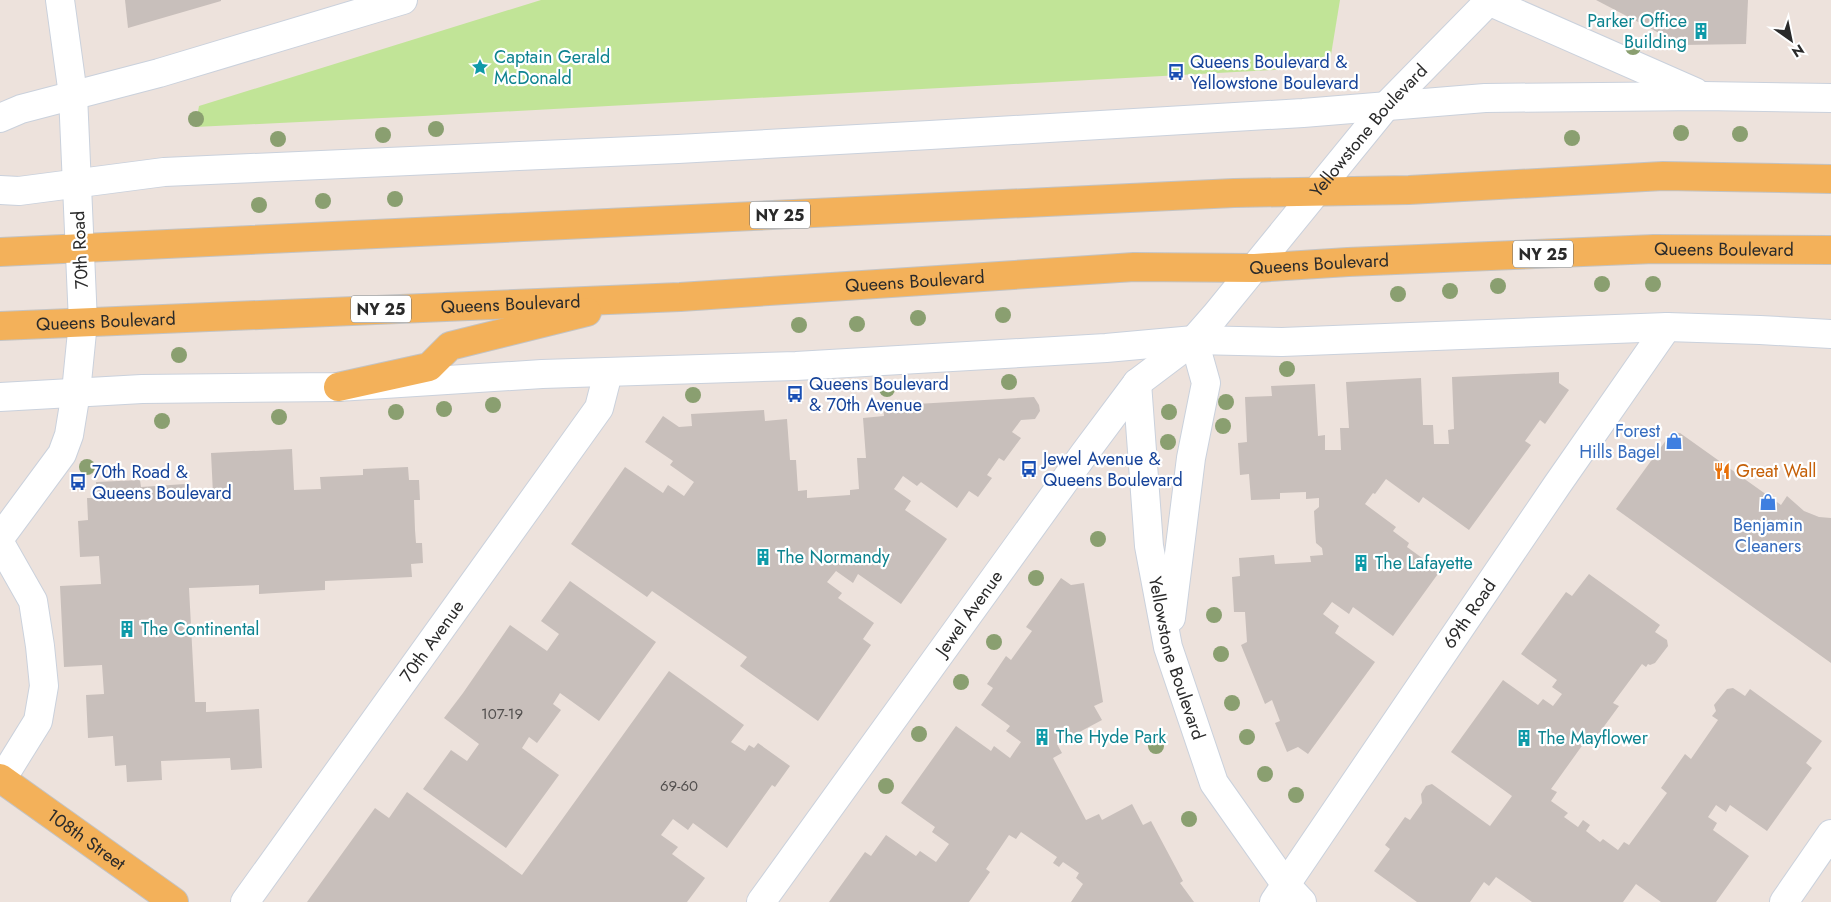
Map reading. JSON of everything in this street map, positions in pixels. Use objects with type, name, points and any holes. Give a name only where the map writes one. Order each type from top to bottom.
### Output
[{"type":"main road","name":"NY 25","points":[[0,252],[1234,193],[1409,190],[1663,176],[1831,179]]},
{"type":"main road","name":"Queens Boulevard","points":[[0,326],[643,298],[1134,267],[1256,268],[1654,249],[1831,250]]},
{"type":"main road","points":[[338,387],[429,367],[450,346],[643,298]]},
{"type":"main road","name":"108th Street","points":[[1,779],[174,902]]},
{"type":"street","name":"70th Road","points":[[0,538],[62,454],[69,435],[76,392],[83,322],[80,248],[73,94],[60,0]]},
{"type":"street","points":[[0,118],[21,109],[176,68],[403,0]]},
{"type":"street","points":[[1488,0],[1704,96]]},
{"type":"street","name":"Yellowstone Boulevard","points":[[1194,340],[1256,268],[1314,192],[1387,105],[1488,0]]},
{"type":"street","points":[[0,190],[19,191],[164,172],[678,149],[1303,112],[1485,98],[1704,96],[1831,98]]},
{"type":"street","points":[[0,397],[142,388],[338,387],[542,374],[806,365],[1106,348],[1194,340],[1282,342],[1667,327],[1831,334]]},
{"type":"street","name":"69th Road","points":[[1287,896],[1557,485],[1667,327]]},
{"type":"street","points":[[1168,647],[1191,458],[1206,383],[1194,340]]},
{"type":"street","name":"Jewel Avenue","points":[[761,902],[1084,454],[1138,383],[1194,340]]},
{"type":"street","name":"70th Avenue","points":[[245,902],[598,408],[608,373]]},
{"type":"street","name":"Yellowstone Boulevard","points":[[1138,383],[1149,546],[1168,647],[1214,783],[1287,896]]},
{"type":"street","points":[[0,543],[32,601],[40,646],[44,686],[38,721],[1,779]]},
{"type":"street","points":[[1784,902],[1831,834]]},
{"type":"green space","points":[[541,0],[1340,0],[1329,67],[195,127],[199,106]]},
{"type":"building","points":[[125,0],[221,0],[221,1],[128,28]]},
{"type":"building","name":"Parker Office Building","points":[[1596,0],[1748,0],[1746,44],[1682,45]]},
{"type":"building","name":"The Lafayette","points":[[1559,372],[1559,383],[1569,390],[1545,424],[1540,420],[1525,441],[1531,445],[1469,530],[1423,497],[1419,503],[1386,479],[1365,504],[1396,527],[1393,531],[1409,543],[1407,547],[1440,571],[1393,636],[1353,607],[1349,614],[1332,602],[1323,614],[1339,626],[1335,633],[1375,662],[1308,754],[1298,747],[1287,752],[1275,723],[1280,721],[1272,700],[1265,704],[1241,645],[1247,642],[1245,612],[1234,612],[1232,577],[1240,576],[1239,558],[1274,555],[1275,564],[1311,562],[1310,556],[1323,555],[1322,548],[1316,543],[1315,529],[1314,511],[1319,507],[1319,498],[1306,499],[1306,492],[1280,493],[1280,499],[1251,500],[1249,474],[1240,475],[1238,443],[1247,442],[1245,397],[1272,396],[1271,386],[1315,384],[1318,436],[1325,435],[1325,450],[1341,450],[1340,428],[1349,428],[1346,382],[1421,378],[1423,425],[1433,425],[1434,444],[1449,444],[1448,430],[1454,429],[1452,377]]},
{"type":"building","name":"The Normandy","points":[[1034,397],[1040,411],[1035,419],[1021,420],[1012,432],[1021,438],[1004,461],[999,458],[987,475],[992,478],[978,497],[969,491],[957,508],[921,482],[917,486],[903,476],[894,489],[911,501],[905,510],[947,539],[901,604],[858,574],[853,583],[836,571],[827,582],[842,593],[838,598],[874,623],[863,639],[871,645],[818,721],[740,666],[747,657],[652,591],[647,597],[571,544],[625,467],[663,493],[668,485],[684,496],[694,482],[670,465],[673,461],[645,442],[663,416],[679,427],[692,426],[691,414],[764,410],[765,421],[787,419],[790,460],[796,460],[798,491],[807,490],[807,498],[850,495],[850,490],[859,489],[857,458],[866,458],[863,418],[884,416],[883,406]]},
{"type":"building","points":[[1672,432],[1680,433],[1781,505],[1787,496],[1804,511],[1819,517],[1831,518],[1831,663],[1616,509]]},
{"type":"building","name":"The Continental","points":[[292,449],[294,490],[321,489],[320,477],[363,475],[363,469],[408,467],[409,480],[419,480],[420,500],[414,500],[415,530],[416,543],[422,543],[423,563],[411,564],[412,577],[325,581],[325,590],[259,594],[259,585],[189,588],[195,702],[206,702],[206,712],[259,709],[262,768],[231,770],[230,758],[161,761],[162,780],[127,782],[126,765],[115,766],[113,736],[88,738],[86,695],[104,694],[102,665],[64,667],[60,586],[101,584],[99,556],[80,557],[78,521],[88,520],[87,498],[97,498],[96,482],[140,480],[141,487],[185,484],[185,495],[213,494],[211,453]]},
{"type":"building","name":"The Mayflower","points":[[1589,574],[1660,625],[1655,632],[1667,640],[1668,646],[1655,663],[1648,664],[1646,667],[1642,664],[1613,703],[1619,706],[1594,740],[1589,736],[1551,789],[1557,792],[1551,801],[1568,813],[1564,817],[1578,827],[1583,820],[1590,825],[1586,831],[1600,842],[1603,839],[1618,850],[1624,842],[1629,845],[1667,793],[1661,788],[1685,754],[1691,759],[1718,720],[1712,716],[1716,711],[1714,705],[1727,689],[1733,688],[1745,696],[1750,689],[1822,741],[1806,763],[1812,768],[1767,831],[1730,805],[1726,812],[1716,805],[1708,817],[1717,823],[1713,830],[1749,856],[1716,902],[1661,902],[1636,884],[1623,902],[1532,902],[1496,877],[1489,886],[1484,882],[1470,902],[1417,902],[1374,871],[1390,849],[1385,845],[1405,817],[1410,820],[1422,803],[1421,794],[1426,786],[1432,784],[1490,826],[1512,796],[1451,752],[1503,680],[1538,705],[1543,699],[1553,706],[1562,694],[1552,687],[1557,680],[1521,654],[1566,592],[1572,596]]},
{"type":"building","name":"The Hyde Park","points":[[1061,578],[1071,585],[1084,583],[1103,702],[1094,706],[1102,720],[1057,744],[1062,753],[1053,758],[1086,820],[1099,814],[1102,820],[1132,804],[1143,825],[1151,821],[1183,881],[1180,883],[1194,902],[1071,902],[1083,884],[1076,878],[1079,873],[1063,862],[1059,867],[1053,863],[1057,857],[1021,832],[1016,839],[1009,835],[986,869],[990,872],[969,902],[829,902],[865,852],[871,856],[886,835],[916,856],[920,851],[936,862],[949,844],[932,832],[935,827],[901,803],[956,726],[991,751],[994,746],[1010,758],[1021,742],[1006,731],[1010,726],[981,705],[993,688],[987,684],[1006,656],[1011,660],[1032,631],[1026,627]]},
{"type":"building","points":[[570,581],[656,642],[599,721],[560,693],[553,704],[561,710],[537,743],[529,737],[522,748],[559,775],[506,848],[423,789],[451,750],[467,761],[479,744],[444,718],[510,625],[547,651],[559,634],[541,621]]},
{"type":"building","points":[[669,671],[744,725],[731,742],[745,751],[749,745],[754,748],[758,743],[790,766],[775,787],[772,785],[727,848],[693,823],[688,830],[673,819],[661,835],[678,847],[672,854],[705,878],[687,902],[307,902],[375,808],[389,818],[407,792],[522,875]]},
{"type":"place","name":"Parker Office Building","points":[[1701,31]]},
{"type":"place","name":"Captain Gerald McDonald","points":[[480,67]]},
{"type":"place","name":"Queens Boulevard & Yellowstone Boulevard","points":[[1176,72]]},
{"type":"place","name":"Queens Boulevard & 70th Avenue","points":[[795,394]]},
{"type":"place","name":"Forest Hills Bagel","points":[[1674,441]]},
{"type":"place","name":"Jewel Avenue & Queens Boulevard","points":[[1029,469]]},
{"type":"place","name":"Great Wall","points":[[1722,471]]},
{"type":"place","name":"70th Road & Queens Boulevard","points":[[78,482]]},
{"type":"place","name":"Benjamin Cleaners","points":[[1768,502]]},
{"type":"place","name":"The Normandy","points":[[763,557]]},
{"type":"place","name":"The Lafayette","points":[[1361,563]]},
{"type":"place","name":"The Continental","points":[[127,629]]},
{"type":"place","name":"The Hyde Park","points":[[1042,737]]},
{"type":"place","name":"The Mayflower","points":[[1524,738]]}]
